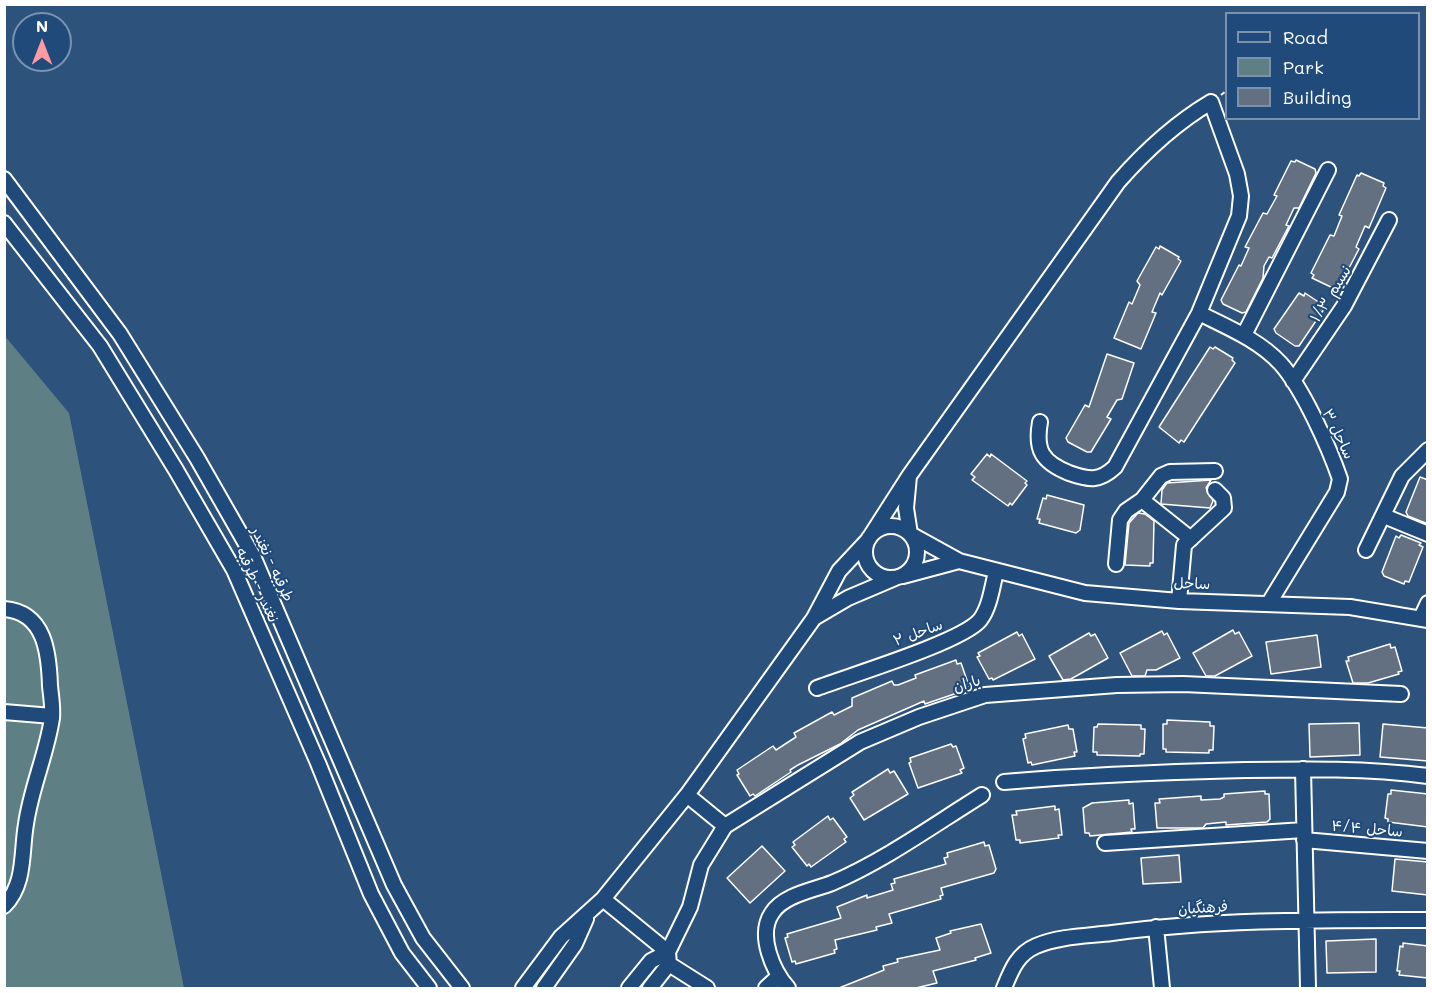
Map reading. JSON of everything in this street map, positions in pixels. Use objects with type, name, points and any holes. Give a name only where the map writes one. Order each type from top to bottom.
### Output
[{"type":"street","points":[[523,988],[561,937],[603,899],[687,795],[814,618],[839,571],[868,540],[879,529],[896,526],[910,534],[915,541],[917,557],[909,571],[899,577],[886,578],[872,571],[865,556],[868,540],[909,476],[1118,182],[1152,143],[1182,119],[1211,102],[1237,174],[1241,196],[1239,216],[1199,313],[1116,466],[1104,477],[1088,480],[1050,465],[1041,452],[1037,438],[1040,422]]},
{"type":"street","points":[[1244,335],[1328,170]]},
{"type":"street","name":"طرقبه - نغندر","points":[[4,179],[120,334],[223,503],[253,556],[408,915],[462,988]]},
{"type":"street","name":"نسیم ۱/۳","points":[[1293,381],[1344,306],[1389,220]]},
{"type":"street","name":"نغندر - طرقبه","points":[[4,223],[100,346],[234,570],[318,763],[371,894],[402,953],[429,988]]},
{"type":"street","name":"ساحل ۳","points":[[1199,313],[1244,335],[1280,363],[1293,381],[1340,479],[1337,492],[1269,603]]},
{"type":"street","points":[[1366,550],[1402,476],[1425,456]]},
{"type":"street","points":[[1116,564],[1120,520],[1126,511],[1142,500],[1161,476],[1170,472],[1215,471]]},
{"type":"street","points":[[909,476],[906,508],[910,534]]},
{"type":"street","points":[[1179,601],[1184,545],[1224,508],[1223,498],[1215,490]]},
{"type":"street","points":[[1142,500],[1191,539]]},
{"type":"street","points":[[1384,516],[1428,534]]},
{"type":"street","name":"ساحل","points":[[910,534],[959,561],[1085,593],[1179,601],[1350,607],[1424,619]]},
{"type":"street","points":[[814,618],[848,598],[899,577],[959,561]]},
{"type":"street","name":"ساحل ۲","points":[[816,688],[957,637],[979,621],[987,606],[996,572]]},
{"type":"street","points":[[1424,619],[1428,603]]},
{"type":"street","points":[[4,609],[17,610],[30,618],[49,650],[52,716],[26,825],[23,864],[14,896],[4,906]]},
{"type":"street","name":"باران","points":[[650,988],[668,958],[690,907],[701,865],[724,826],[860,742],[919,717],[985,695],[1117,685],[1183,684],[1401,694]]},
{"type":"street","points":[[4,712],[52,716]]},
{"type":"street","points":[[1004,782],[1112,772],[1303,769],[1382,770],[1428,776]]},
{"type":"street","points":[[1303,769],[1308,988]]},
{"type":"street","points":[[687,795],[724,826]]},
{"type":"street","points":[[788,988],[778,977],[766,930],[772,912],[792,898],[834,882],[854,871],[982,795]]},
{"type":"street","name":"ساحل ۴/۴","points":[[1105,843],[1304,835],[1428,851]]},
{"type":"street","points":[[603,899],[668,958],[707,988]]},
{"type":"street","points":[[544,988],[575,944],[589,912]]},
{"type":"street","name":"فرهنگیان","points":[[1004,988],[1014,963],[1035,947],[1062,939],[1156,927],[1306,920],[1428,920]]},
{"type":"street","points":[[1156,927],[1162,988]]},
{"type":"street","points":[[629,988],[651,961],[668,958]]},
{"type":"street","points":[[766,988],[778,977]]},
{"type":"green space","points":[[4,335],[69,413],[184,988],[5,988]]},
{"type":"building","points":[[1296,160],[1315,169],[1316,173],[1299,208],[1294,208],[1286,225],[1289,226],[1272,258],[1269,257],[1264,266],[1263,278],[1246,312],[1242,313],[1223,304],[1221,300],[1239,265],[1241,266],[1249,248],[1245,247],[1263,213],[1267,214],[1291,161]]},
{"type":"building","points":[[1361,173],[1384,183],[1383,186],[1386,188],[1369,228],[1365,226],[1356,247],[1359,249],[1339,287],[1336,286],[1335,289],[1312,278],[1314,275],[1311,273],[1330,235],[1334,236],[1342,216],[1339,215],[1357,175]]},
{"type":"building","points":[[1160,246],[1179,257],[1181,261],[1162,295],[1160,293],[1152,312],[1156,313],[1141,349],[1114,338],[1129,302],[1132,304],[1140,285],[1137,281],[1156,247],[1159,249]]},
{"type":"building","points":[[1299,293],[1304,296],[1305,293],[1323,305],[1321,307],[1324,309],[1299,346],[1295,346],[1276,333],[1274,329]]},
{"type":"building","points":[[1210,347],[1213,349],[1215,347],[1233,358],[1235,363],[1184,442],[1181,440],[1179,443],[1159,427]]},
{"type":"building","points":[[1107,354],[1134,363],[1122,399],[1117,400],[1107,417],[1111,419],[1091,452],[1087,452],[1068,442],[1066,438],[1085,405],[1089,407]]},
{"type":"building","points":[[987,454],[990,457],[991,454],[1027,481],[1025,483],[1027,485],[1012,505],[1010,503],[1008,506],[972,480],[975,477],[971,474]]},
{"type":"building","points":[[1420,477],[1428,480],[1428,524],[1408,516],[1406,512]]},
{"type":"building","points":[[1211,480],[1206,488],[1213,501],[1210,508],[1161,504],[1162,490],[1167,483]]},
{"type":"building","points":[[1047,495],[1084,505],[1080,530],[1076,533],[1039,523],[1040,519],[1037,519],[1043,498],[1046,499]]},
{"type":"building","points":[[1138,513],[1145,514],[1154,521],[1153,563],[1150,563],[1150,566],[1125,565],[1129,523]]},
{"type":"building","points":[[1401,535],[1421,543],[1419,545],[1423,547],[1409,582],[1405,581],[1404,584],[1384,576],[1382,572],[1396,536],[1399,538]]},
{"type":"building","points":[[1233,630],[1235,634],[1239,632],[1252,656],[1215,676],[1206,676],[1193,653]]},
{"type":"building","points":[[1162,631],[1164,635],[1167,633],[1180,658],[1156,670],[1147,670],[1145,676],[1132,676],[1120,653]]},
{"type":"building","points":[[1017,632],[1019,636],[1022,634],[1035,659],[993,680],[989,679],[977,657],[980,656],[978,653]]},
{"type":"building","points":[[1089,633],[1091,636],[1095,634],[1108,658],[1071,679],[1063,680],[1049,656]]},
{"type":"building","points":[[1317,635],[1321,667],[1271,674],[1266,642]]},
{"type":"building","points":[[1390,644],[1391,648],[1395,647],[1402,671],[1398,672],[1399,674],[1368,683],[1353,683],[1346,661],[1349,661],[1348,657]]},
{"type":"building","points":[[956,660],[957,664],[961,663],[969,686],[966,690],[925,704],[924,701],[858,730],[840,744],[790,770],[791,772],[755,796],[753,794],[750,796],[737,775],[739,774],[737,770],[773,746],[776,750],[796,737],[794,733],[832,712],[834,715],[852,706],[852,698],[892,681],[894,685],[898,685],[916,678],[915,675]]},
{"type":"building","points":[[1167,720],[1210,722],[1210,726],[1214,726],[1213,750],[1209,750],[1209,753],[1166,752],[1166,749],[1163,749],[1163,724],[1167,724]]},
{"type":"building","points":[[1359,723],[1360,755],[1310,757],[1309,724]]},
{"type":"building","points":[[1098,724],[1141,725],[1141,729],[1145,729],[1144,754],[1140,756],[1097,755],[1097,752],[1093,752],[1094,727]]},
{"type":"building","points":[[1383,724],[1428,728],[1428,761],[1380,757]]},
{"type":"building","points":[[1068,725],[1069,729],[1073,729],[1077,752],[1074,752],[1075,756],[1032,765],[1031,762],[1028,763],[1023,739],[1026,738],[1025,734]]},
{"type":"building","points":[[951,744],[953,747],[956,746],[964,768],[960,770],[962,773],[918,788],[909,763],[910,758]]},
{"type":"building","points":[[888,769],[890,773],[894,771],[908,794],[864,820],[850,798],[854,795],[852,792]]},
{"type":"building","points":[[1391,790],[1428,794],[1428,827],[1388,822],[1385,818],[1388,794],[1391,794]]},
{"type":"building","points":[[1265,791],[1265,794],[1269,794],[1270,819],[1267,822],[1226,825],[1226,822],[1206,824],[1203,828],[1157,828],[1155,803],[1160,803],[1159,799],[1201,796],[1201,800],[1220,799],[1224,797],[1224,794]]},
{"type":"building","points":[[1129,800],[1129,804],[1133,803],[1135,829],[1131,829],[1132,832],[1090,836],[1089,833],[1085,833],[1083,808],[1092,803]]},
{"type":"building","points":[[1055,806],[1055,810],[1059,809],[1062,835],[1058,835],[1059,838],[1020,843],[1020,840],[1016,840],[1012,815],[1017,815],[1016,811]]},
{"type":"building","points":[[828,816],[830,820],[833,818],[847,837],[844,839],[846,842],[811,867],[809,864],[807,866],[792,847],[795,845],[793,842]]},
{"type":"building","points":[[984,842],[985,846],[989,845],[996,869],[994,873],[941,888],[943,895],[940,896],[941,899],[889,914],[892,923],[876,927],[877,930],[835,940],[837,949],[834,950],[835,953],[796,964],[795,961],[792,962],[785,938],[788,937],[787,934],[841,918],[837,907],[867,895],[867,898],[893,890],[891,884],[895,883],[894,879],[946,864],[944,858],[948,857],[947,853]]},
{"type":"building","points":[[762,846],[785,871],[750,903],[727,878]]},
{"type":"building","points":[[1179,855],[1181,882],[1143,884],[1141,858]]},
{"type":"building","points":[[1395,859],[1428,862],[1428,895],[1392,891]]},
{"type":"building","points":[[981,924],[991,953],[975,958],[976,960],[933,971],[937,983],[916,988],[839,988],[884,970],[883,966],[898,962],[897,959],[940,950],[936,938],[951,933],[950,931]]},
{"type":"building","points":[[1376,939],[1376,972],[1327,973],[1326,941]]},
{"type":"building","points":[[1403,943],[1428,946],[1428,978],[1399,975],[1400,971],[1397,971],[1400,946],[1403,947]]}]
